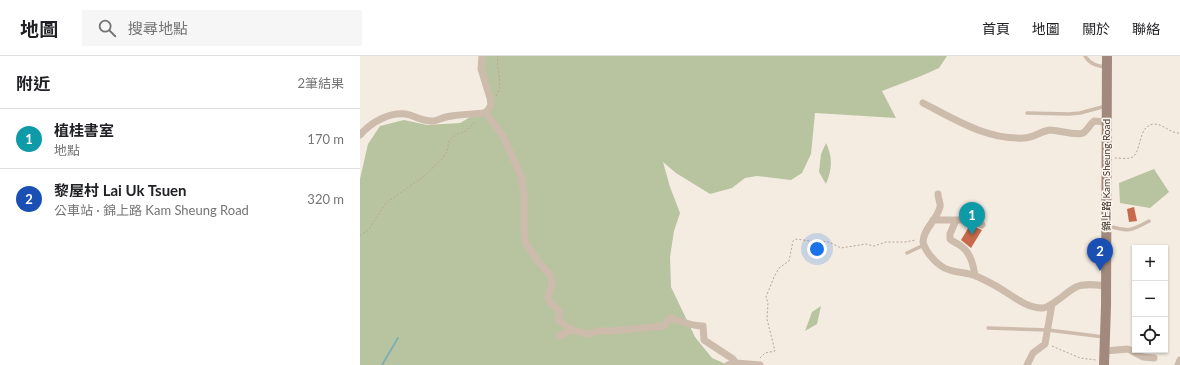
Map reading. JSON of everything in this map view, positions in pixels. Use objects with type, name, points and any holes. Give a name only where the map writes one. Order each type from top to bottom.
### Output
[{"type":"main road","name":"錦上路 Kam Sheung Road","points":[[1106,364],[1107,56]]},
{"type":"street","points":[[360,135],[365,129],[374,123],[389,116],[401,114],[430,121],[463,115],[486,113],[491,106],[481,69],[482,56]]},
{"type":"street","points":[[923,103],[959,122],[983,132],[1015,138],[1029,138],[1046,130],[1081,133],[1094,122],[1106,122]]},
{"type":"street","points":[[486,113],[503,136],[521,176],[524,196],[525,242],[539,263],[550,274],[552,283],[548,298],[560,312],[558,320],[571,330],[589,334],[598,331],[664,326],[670,318],[695,326],[703,326],[704,340],[733,359],[736,363]]},
{"type":"street","points":[[938,194],[940,207],[934,220],[925,233],[923,245],[933,258],[944,268],[958,273],[975,275],[1030,306],[1045,308],[1077,286],[1106,286]]},
{"type":"street","points":[[934,220],[972,220],[982,225]]},
{"type":"street","points":[[956,220],[950,234],[950,239],[961,246],[968,253],[975,275]]},
{"type":"street","points":[[1027,365],[1033,353],[1044,345],[1052,304]]},
{"type":"street","points":[[559,336],[571,330]]},
{"type":"street","points":[[1105,351],[1128,349],[1143,357],[1154,358]]},
{"type":"street","points":[[1178,365],[1180,360]]},
{"type":"street","points":[[728,365],[736,363],[758,365]]},
{"type":"lane","points":[[1085,56],[1095,65],[1107,67]]},
{"type":"lane","points":[[1027,112],[1069,114],[1080,113],[1107,106]]},
{"type":"lane","points":[[1106,225],[1130,230],[1149,221]]},
{"type":"lane","points":[[906,254],[923,245]]},
{"type":"lane","points":[[988,328],[1048,330],[1105,337]]},
{"type":"path","points":[[491,106],[500,89],[497,61],[498,56]]},
{"type":"path","points":[[360,236],[368,230],[386,203],[424,176],[440,161],[447,152],[449,141],[457,134],[466,131],[486,113]]},
{"type":"path","points":[[1106,157],[1130,158],[1135,155],[1142,134],[1146,128],[1155,124],[1174,133],[1180,133]]},
{"type":"path","points":[[758,365],[757,360],[765,353],[774,352],[775,350],[768,319],[768,303],[766,297],[777,273],[783,264],[788,261],[793,241],[796,239],[810,241],[819,240],[829,242],[841,248],[866,244],[874,246],[886,242],[905,242],[915,240],[923,245]]},
{"type":"path","points":[[1044,345],[1049,345],[1080,358],[1094,359],[1106,364]]},
{"type":"green space","points":[[484,56],[947,56],[939,68],[882,91],[896,118],[815,113],[811,154],[802,173],[791,180],[757,176],[745,178],[732,188],[710,194],[676,173],[663,162],[670,187],[680,213],[674,231],[670,257],[671,287],[695,337],[712,358],[728,365],[360,365],[360,179],[368,144],[380,126],[404,120],[427,125],[460,123],[489,106],[483,61]]},
{"type":"green space","points":[[826,143],[830,153],[831,164],[830,174],[826,184],[819,172],[821,154]]},
{"type":"green space","points":[[1154,169],[1169,192],[1150,208],[1120,203],[1119,183]]},
{"type":"green space","points":[[821,306],[817,324],[805,331],[812,312]]},
{"type":"building","points":[[1134,207],[1137,221],[1129,222],[1127,209]]},
{"type":"building","points":[[970,225],[982,230],[971,248],[961,240]]},
{"type":"waterway","points":[[382,365],[398,338]]},
{"type":"place","name":"植桂書室","points":[[972,235]]},
{"type":"place","name":"黎屋村 Lai Uk Tsuen","points":[[1100,271]]}]
